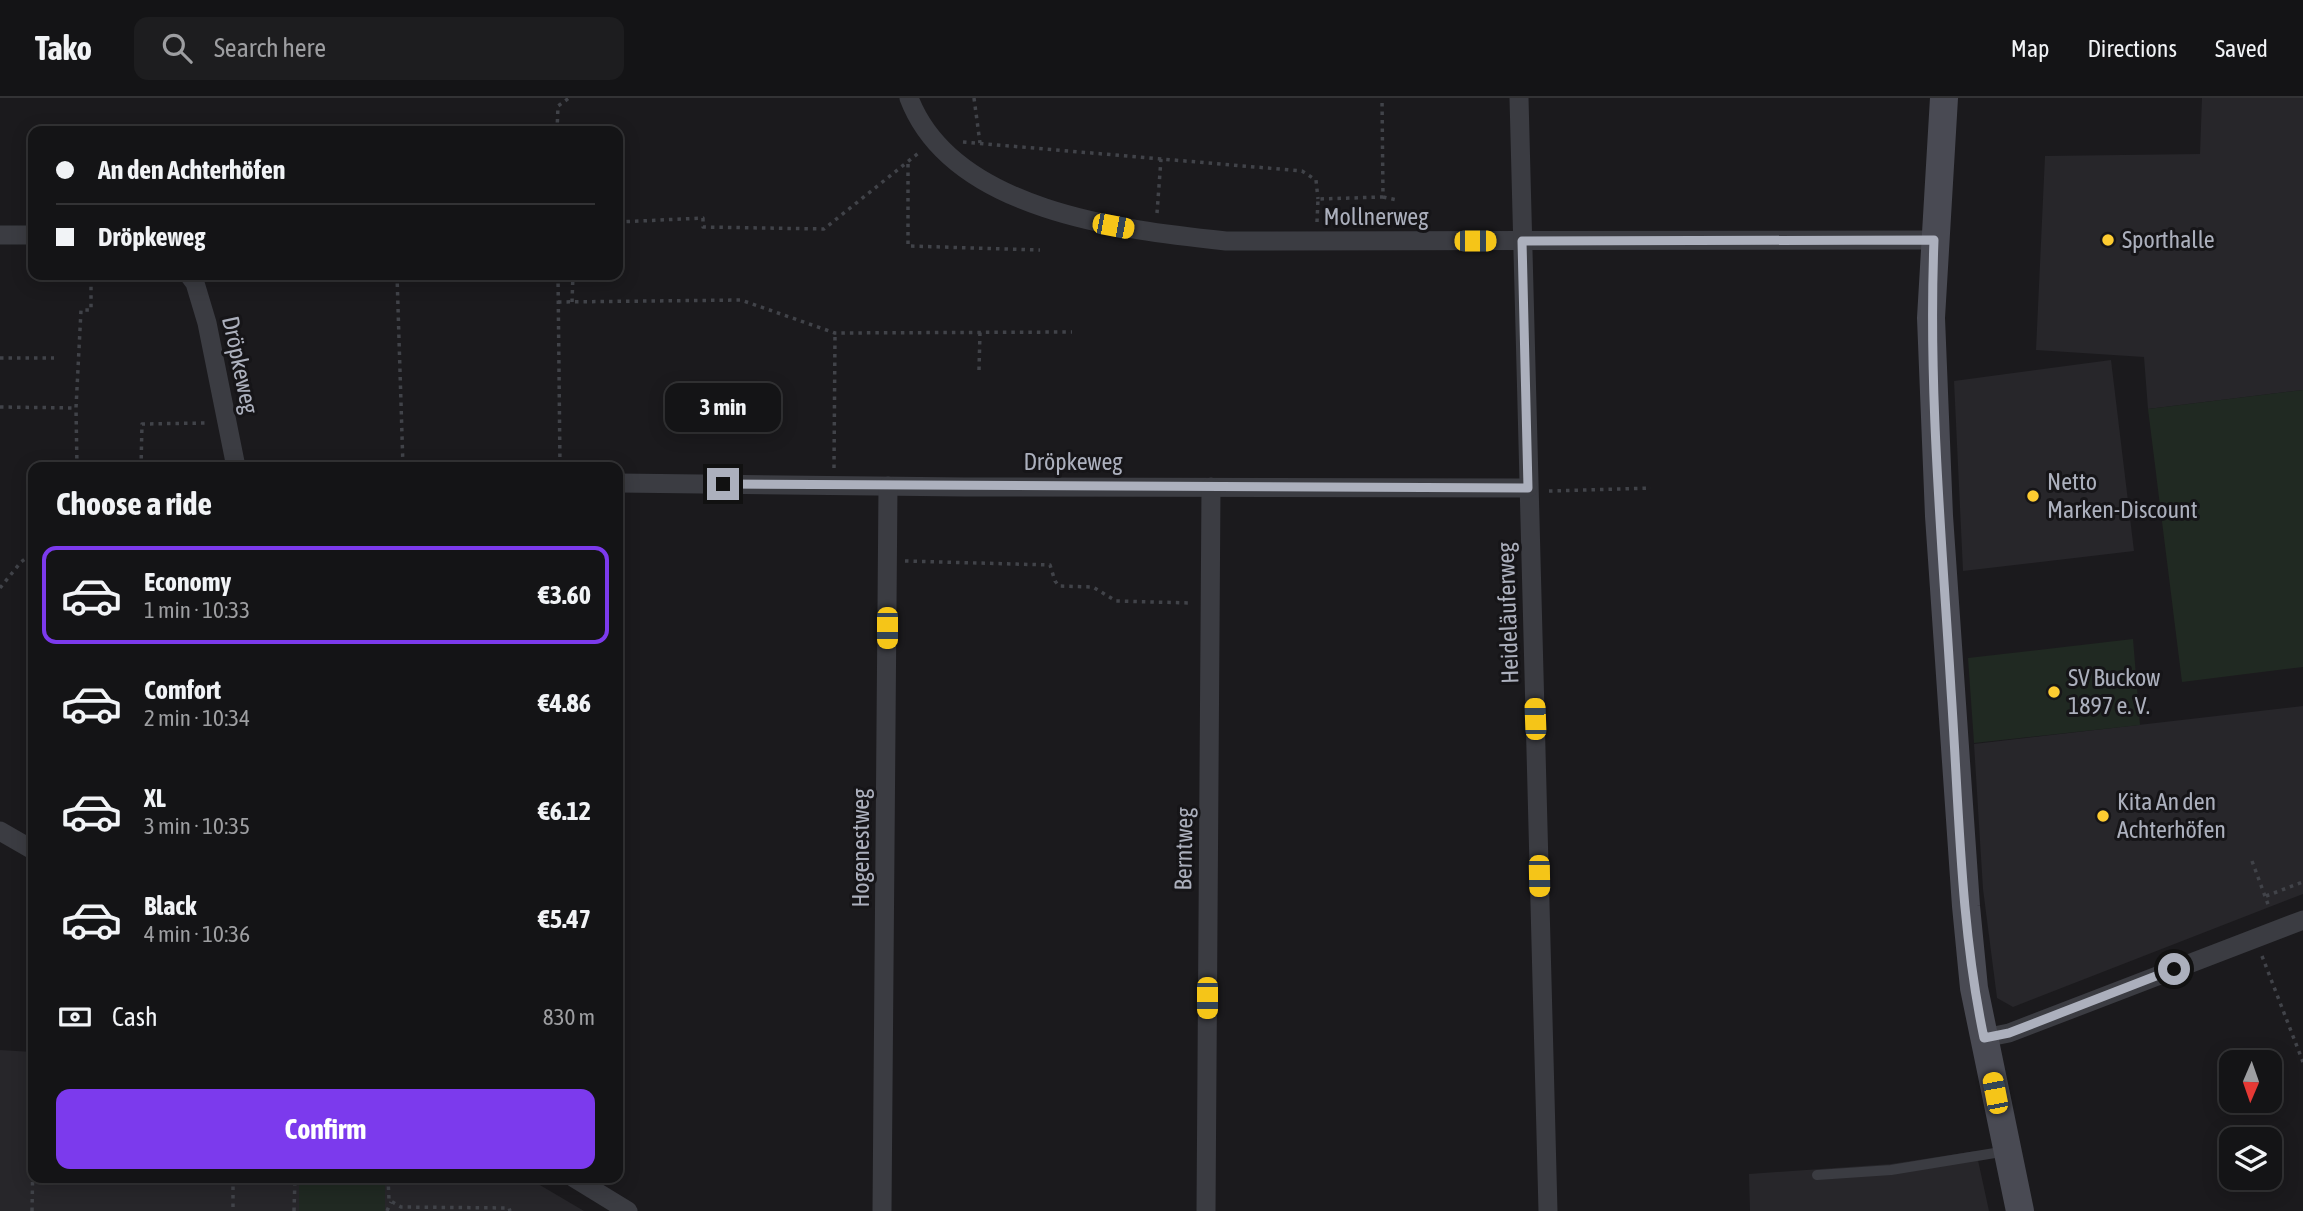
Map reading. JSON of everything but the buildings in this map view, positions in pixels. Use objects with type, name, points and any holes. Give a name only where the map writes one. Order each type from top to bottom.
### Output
[{"type":"main road","points":[[1944,98],[1931,318],[1936,478],[1974,988],[2020,1211]]},
{"type":"street","name":"Mollnerweg","points":[[909,98],[919,121],[933,139],[955,163],[968,171],[1030,201],[1099,223],[1156,233],[1226,241],[1934,240]]},
{"type":"street","name":"Heideläuferweg","points":[[1519,98],[1522,241],[1538,490],[1548,1211]]},
{"type":"street","points":[[0,235],[28,235]]},
{"type":"street","name":"Dröpkeweg","points":[[193,280],[207,323],[235,462]]},
{"type":"street","name":"Dröpkeweg","points":[[623,483],[1538,490]]},
{"type":"street","name":"Hogenestweg","points":[[882,1211],[888,486]]},
{"type":"street","name":"Berntweg","points":[[1206,1211],[1211,487]]},
{"type":"street","points":[[0,831],[28,847]]},
{"type":"street","points":[[1984,1038],[2009,1033],[2303,920]]},
{"type":"street","points":[[582,1183],[628,1211]]},
{"type":"lane","points":[[1817,1175],[1891,1170],[2007,1151]]},
{"type":"path","points":[[557,126],[558,106],[569,98]]},
{"type":"path","points":[[974,98],[980,143]]},
{"type":"path","points":[[1382,98],[1383,197]]},
{"type":"path","points":[[961,142],[1302,171],[1316,180],[1317,228]]},
{"type":"path","points":[[623,222],[704,218],[703,228],[824,229],[923,150]]},
{"type":"path","points":[[1157,221],[1161,159]]},
{"type":"path","points":[[908,164],[908,246],[1040,250]]},
{"type":"path","points":[[1318,199],[1383,197],[1397,200]]},
{"type":"path","points":[[77,462],[80,310],[91,310],[91,280]]},
{"type":"path","points":[[397,280],[403,462]]},
{"type":"path","points":[[558,280],[560,462]]},
{"type":"path","points":[[572,302],[573,280]]},
{"type":"path","points":[[558,302],[741,300],[835,332],[1072,332]]},
{"type":"path","points":[[834,470],[835,332]]},
{"type":"path","points":[[979,370],[980,332]]},
{"type":"path","points":[[0,358],[54,358]]},
{"type":"path","points":[[0,407],[76,408]]},
{"type":"path","points":[[141,462],[142,424],[213,423]]},
{"type":"path","points":[[1538,490],[1651,488]]},
{"type":"path","points":[[0,588],[21,562],[28,558]]},
{"type":"path","points":[[899,561],[1050,565],[1059,586],[1093,587],[1116,601],[1199,603]]},
{"type":"path","points":[[2252,861],[2269,906]]},
{"type":"path","points":[[2265,897],[2303,882]]},
{"type":"path","points":[[2261,954],[2303,1062]]},
{"type":"path","points":[[32,1211],[33,1183]]},
{"type":"path","points":[[233,1183],[233,1211]]},
{"type":"path","points":[[294,1211],[295,1183]]},
{"type":"path","points":[[388,1183],[388,1197],[395,1205],[432,1209],[509,1208],[510,1211]]},
{"type":"path","points":[[387,1211],[391,1202]]},
{"type":"shaded area","points":[[2202,98],[2303,98],[2303,390],[2148,409],[2144,357],[2036,350],[2045,156],[2200,154]]},
{"type":"shaded area","points":[[2111,360],[2134,551],[1963,571],[1954,381]]},
{"type":"shaded area","points":[[2303,390],[2303,667],[2182,682],[2148,409]]},
{"type":"shaded area","name":"SV Buckow 1897 e. V.","points":[[2133,639],[2140,725],[1974,743],[1968,658]]},
{"type":"shaded area","name":"Kita An den Achterhöfen","points":[[2303,706],[2303,894],[2013,1007],[1997,998],[1983,889],[1974,744]]},
{"type":"shaded area","points":[[0,1050],[28,1052],[28,1183],[536,1183],[584,1211],[0,1211]]},
{"type":"shaded area","points":[[1976,1151],[1989,1211],[1750,1211],[1749,1174],[1891,1164]]},
{"type":"shaded area","points":[[299,1183],[385,1183],[385,1211],[299,1211]]},
{"type":"place","name":"Sporthalle","points":[[2108,240]]},
{"type":"place","name":"Netto Marken-Discount","points":[[2033,496]]},
{"type":"place","name":"SV Buckow 1897 e. V.","points":[[2054,692]]},
{"type":"place","name":"Kita An den Achterhöfen","points":[[2103,816]]},
{"type":"route","points":[[723,484],[1528,488],[1522,241],[1934,240],[1932,381],[1939,516],[1966,906],[1974,988],[1984,1038],[2009,1033],[2174,969]]}]
